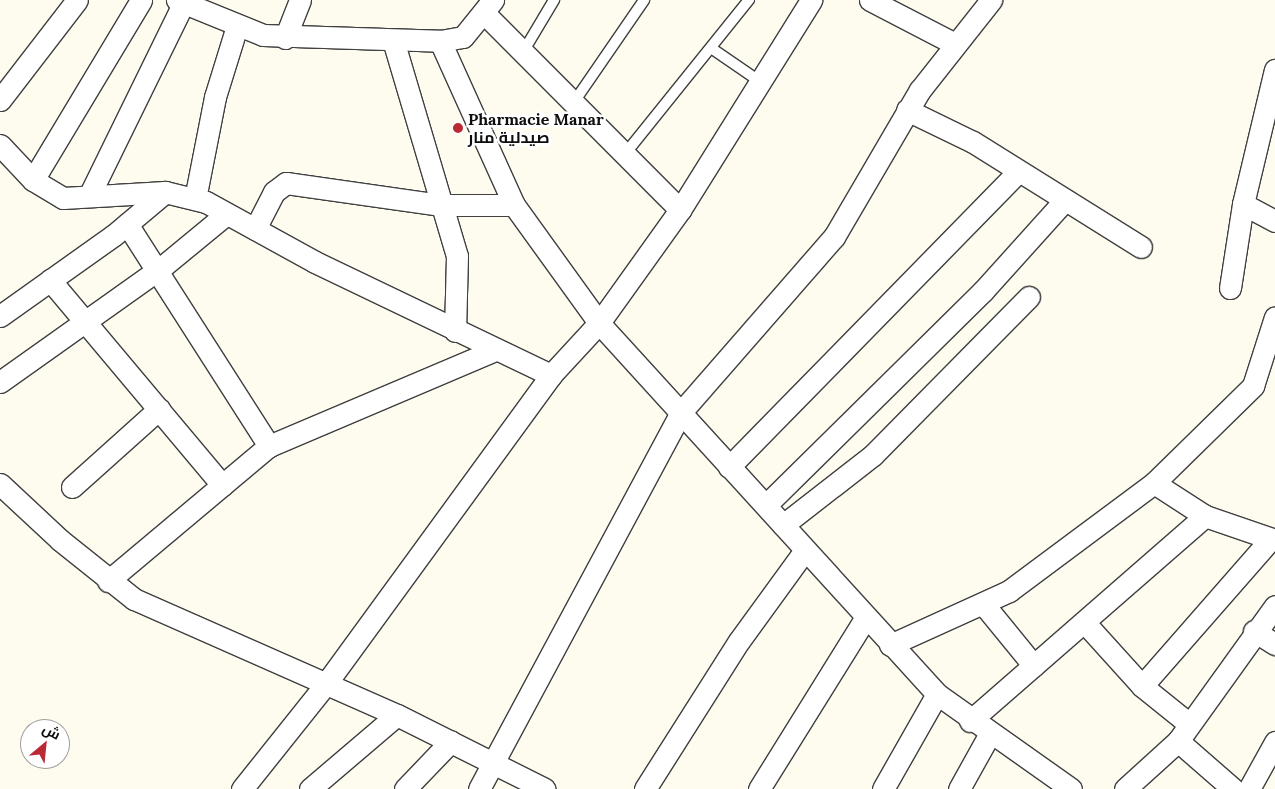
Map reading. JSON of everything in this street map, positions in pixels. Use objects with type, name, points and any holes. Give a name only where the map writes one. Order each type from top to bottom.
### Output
[{"type":"street","points":[[0,100],[77,0]]},
{"type":"street","points":[[33,180],[140,0]]},
{"type":"street","points":[[285,38],[300,0]]},
{"type":"street","points":[[242,789],[325,685],[551,375],[599,323],[680,210],[762,83],[811,0]]},
{"type":"street","points":[[870,0],[955,44]]},
{"type":"street","points":[[479,789],[495,764],[682,411],[834,237],[858,204],[907,110],[955,44],[991,0]]},
{"type":"street","points":[[89,196],[182,1],[238,26],[285,38],[440,41],[463,37],[489,6],[523,52],[680,210]]},
{"type":"street","points":[[195,199],[215,97],[238,26]]},
{"type":"street","points":[[393,40],[440,205],[457,256],[455,331]]},
{"type":"street","points":[[440,41],[514,205],[599,323],[682,411],[729,467],[766,505],[890,645],[937,694],[989,735],[1071,789]]},
{"type":"street","points":[[1230,288],[1243,204],[1275,70]]},
{"type":"street","points":[[907,110],[974,142],[1141,248]]},
{"type":"street","points":[[0,145],[33,180],[63,198],[165,192],[195,199],[455,331],[551,375]]},
{"type":"street","points":[[729,467],[1019,171]]},
{"type":"street","points":[[255,230],[274,192],[286,183],[440,205],[514,205]]},
{"type":"street","points":[[0,316],[127,224],[165,192]]},
{"type":"street","points":[[766,505],[983,291],[1064,200]]},
{"type":"street","points":[[1243,204],[1275,222]]},
{"type":"street","points":[[0,382],[83,319],[156,271],[225,215]]},
{"type":"street","points":[[127,224],[269,446]]},
{"type":"street","points":[[50,280],[222,485]]},
{"type":"street","points":[[783,525],[873,455],[1028,297]]},
{"type":"street","points":[[890,645],[985,606],[1154,483],[1253,386],[1275,317]]},
{"type":"street","points":[[108,581],[269,446],[495,350]]},
{"type":"street","points":[[72,487],[159,409]]},
{"type":"street","points":[[1142,686],[1272,540],[1205,516],[1154,483]]},
{"type":"street","points":[[0,484],[108,581],[168,617],[397,715],[545,789]]},
{"type":"street","points":[[970,721],[1205,516]]},
{"type":"street","points":[[645,789],[739,641],[805,550]]},
{"type":"street","points":[[985,606],[1034,666]]},
{"type":"street","points":[[1125,789],[1183,732],[1254,631],[1275,606]]},
{"type":"street","points":[[759,789],[866,617]]},
{"type":"street","points":[[1085,622],[1233,789]]},
{"type":"street","points":[[1254,631],[1275,644]]},
{"type":"street","points":[[883,789],[937,694]]},
{"type":"street","points":[[310,789],[397,715]]},
{"type":"street","points":[[959,789],[989,735]]},
{"type":"street","points":[[405,789],[451,741]]},
{"type":"street","points":[[1249,789],[1273,749]]},
{"type":"lane","points":[[523,52],[554,0]]},
{"type":"lane","points":[[574,102],[644,0]]},
{"type":"lane","points":[[625,154],[749,0]]},
{"type":"lane","points":[[711,48],[762,83]]},
{"type":"place","name":"Pharmacie Manar صيدلية منار","points":[[458,128]]}]
